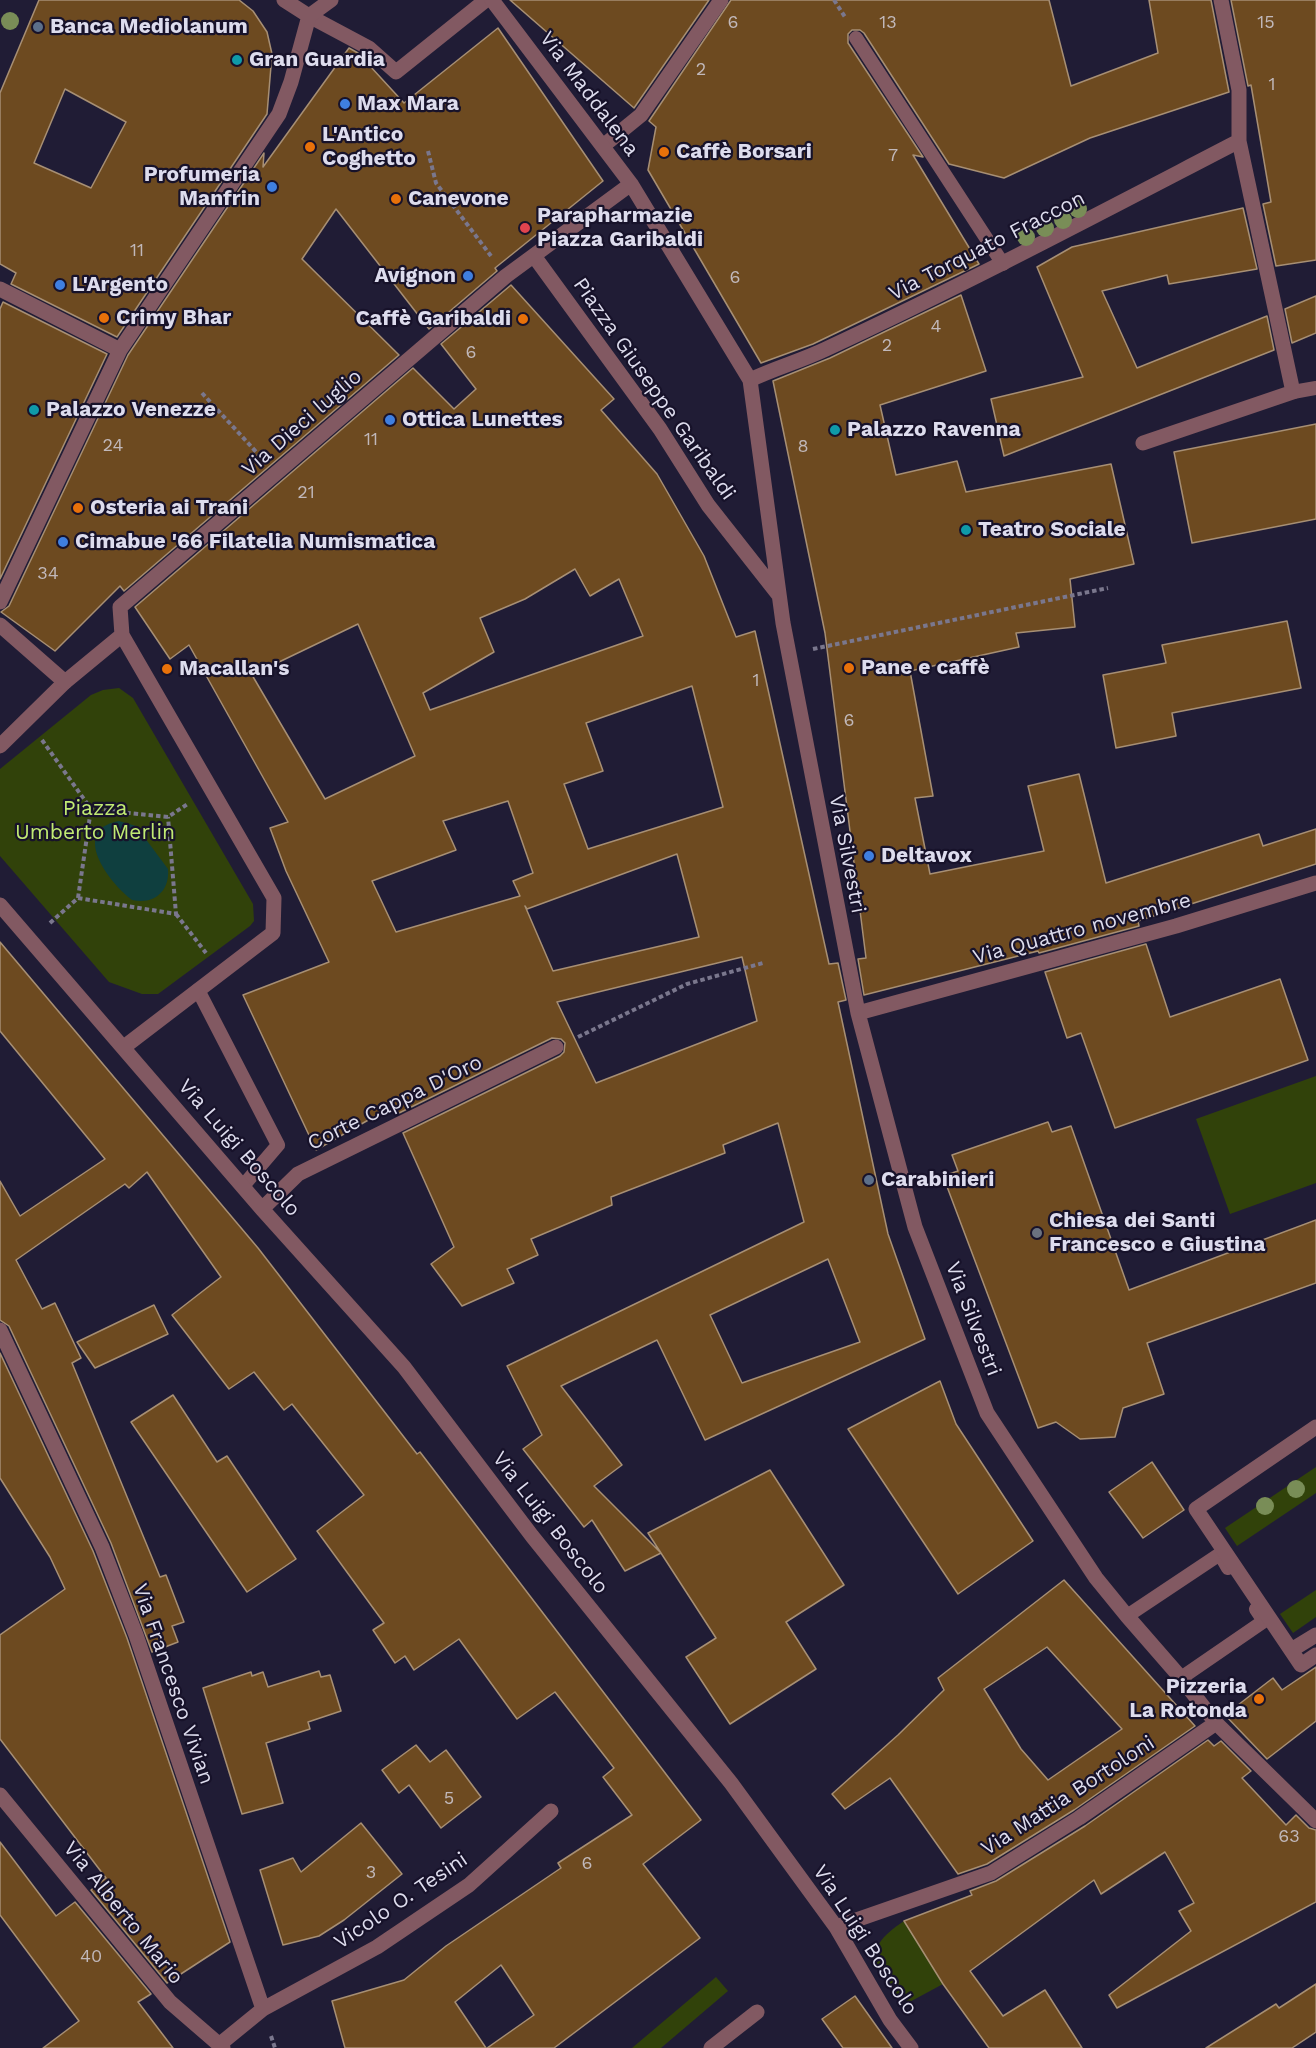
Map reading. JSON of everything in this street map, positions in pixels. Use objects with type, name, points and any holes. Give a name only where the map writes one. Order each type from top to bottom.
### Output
[{"type":"street","points":[[284,0],[369,48],[396,72],[486,0]]},
{"type":"street","points":[[0,602],[120,350],[279,114],[291,82],[309,16],[331,0]]},
{"type":"street","name":"Via Maddalena","points":[[492,0],[631,184]]},
{"type":"street","points":[[603,146],[641,115],[721,0]]},
{"type":"street","points":[[1143,443],[1293,392],[1239,141],[1239,90],[1221,0]]},
{"type":"street","name":"Via Torquato Fraccon","points":[[750,380],[780,365],[823,351],[1004,264],[1239,141]]},
{"type":"street","points":[[534,256],[631,184]]},
{"type":"street","name":"Piazza Giuseppe Garibaldi","points":[[631,184],[750,380],[778,594],[802,727]]},
{"type":"street","name":"Piazza Giuseppe Garibaldi","points":[[534,256],[660,429],[708,505],[778,594]]},
{"type":"street","name":"Via Dieci luglio","points":[[123,635],[120,607],[506,276],[534,256]]},
{"type":"street","points":[[0,289],[120,350]]},
{"type":"street","points":[[0,625],[66,682]]},
{"type":"street","points":[[0,746],[66,682],[123,635],[274,898],[273,933],[124,1047],[0,905]]},
{"type":"street","name":"Via Silvestri","points":[[802,727],[858,1013],[915,1227],[987,1413],[1096,1578],[1216,1723],[1316,1821]]},
{"type":"street","name":"Via Quattro novembre","points":[[858,1013],[1176,926],[1316,883]]},
{"type":"street","name":"Via Luigi Boscolo","points":[[124,1047],[262,1209],[405,1367],[532,1536],[731,1783],[836,1927],[890,2020],[911,2048]]},
{"type":"street","name":"Corte Cappa D'Oro","points":[[262,1209],[298,1174],[556,1047]]},
{"type":"street","name":"Via Francesco Vivian","points":[[0,1330],[102,1547],[136,1635],[263,2009]]},
{"type":"street","points":[[1316,1427],[1196,1509],[1301,1665],[1316,1655]]},
{"type":"street","points":[[1200,1512],[1316,1440]]},
{"type":"street","points":[[1293,1649],[1316,1635]]},
{"type":"street","name":"Via Mattia Bortoloni","points":[[836,1927],[991,1873],[1079,1818],[1216,1723]]},
{"type":"street","name":"Via Alberto Mario","points":[[0,1795],[170,2002],[221,2046]]},
{"type":"street","name":"Vicolo O. Tesini","points":[[263,2009],[377,1947],[469,1885],[551,1811]]},
{"type":"street","points":[[221,2046],[263,2009]]},
{"type":"street","points":[[711,2048],[757,2012]]},
{"type":"lane","points":[[856,38],[1004,264]]},
{"type":"lane","points":[[1293,392],[1316,388]]},
{"type":"lane","points":[[198,990],[278,1145],[243,1186]]},
{"type":"lane","points":[[1127,1616],[1220,1554],[1264,1621],[1181,1678]]},
{"type":"path","points":[[428,151],[436,183],[506,276]]},
{"type":"path","points":[[201,393],[275,473]]},
{"type":"path","points":[[789,654],[1108,588]]},
{"type":"path","points":[[28,720],[91,809],[78,898],[31,941]]},
{"type":"path","points":[[91,809],[168,817],[211,787]]},
{"type":"path","points":[[168,817],[177,914],[209,957]]},
{"type":"path","points":[[78,898],[177,914]]},
{"type":"path","points":[[575,1039],[687,984],[763,963]]},
{"type":"green space","name":"Piazza Umberto Merlin","points":[[119,688],[133,698],[253,904],[254,921],[250,926],[158,994],[142,994],[109,982],[0,856],[0,769],[91,695],[103,690]]},
{"type":"green space","points":[[1316,1076],[1316,1183],[1230,1214],[1196,1119]]},
{"type":"green space","points":[[1316,1467],[1316,1493],[1237,1546],[1225,1528]]},
{"type":"green space","points":[[1316,1590],[1316,1617],[1293,1633],[1280,1614]]},
{"type":"green space","points":[[904,1921],[943,1984],[904,2005],[880,1970],[876,1960],[876,1951],[889,1932]]},
{"type":"green space","points":[[716,1977],[728,1991],[661,2048],[632,2048]]},
{"type":"shaded area","points":[[119,821],[136,826],[168,869],[166,884],[159,895],[154,898],[132,900],[113,882],[98,858],[95,845],[97,835],[104,826]]},
{"type":"building","points":[[39,0],[239,0],[253,11],[267,32],[272,54],[267,114],[117,337],[11,284],[16,273],[0,264],[0,93]],"holes":[[[65,89],[126,122],[91,188],[34,163]]]},
{"type":"building","points":[[510,0],[709,0],[634,108]]},
{"type":"building","points":[[731,0],[1049,0],[1071,86],[1158,53],[1149,0],[1211,0],[1229,92],[1090,138],[1004,178],[949,164],[864,33],[860,30],[852,30],[848,34],[848,43],[923,157],[913,155],[979,264],[813,344],[761,363],[648,170],[656,127],[649,121]]},
{"type":"building","points":[[1231,0],[1316,0],[1316,260],[1276,266],[1263,204],[1271,202],[1251,85],[1248,86]]},
{"type":"building","points":[[498,28],[603,181],[495,268],[497,271],[429,329],[336,209],[302,259],[399,355],[124,591],[120,586],[55,651],[1,612],[9,606],[128,355],[264,153],[263,167],[349,48],[358,53],[404,103]]},
{"type":"building","points":[[1243,208],[1257,269],[1169,284],[1167,275],[1102,291],[1137,368],[1267,316],[1274,350],[1004,456],[991,399],[1083,377],[1037,267],[1072,247]]},
{"type":"building","points":[[511,285],[614,399],[601,410],[657,474],[704,556],[736,637],[755,631],[829,964],[838,963],[846,1000],[838,1002],[888,1234],[925,1339],[705,1440],[657,1340],[561,1386],[622,1465],[594,1486],[661,1553],[625,1571],[592,1520],[584,1527],[523,1449],[542,1435],[507,1366],[804,1222],[778,1123],[723,1145],[725,1153],[611,1197],[612,1205],[531,1239],[538,1255],[507,1269],[514,1283],[462,1306],[431,1264],[454,1247],[403,1133],[560,1056],[564,1052],[565,1043],[561,1039],[552,1038],[395,1115],[391,1107],[316,1150],[243,995],[329,962],[286,871],[270,828],[288,822],[189,645],[170,659],[135,607],[413,368],[454,409],[476,389],[441,344]],"holes":[[[575,569],[590,596],[619,579],[643,636],[430,710],[423,693],[494,652],[480,618],[525,599]],[[358,624],[415,756],[325,799],[252,675]],[[692,686],[723,807],[588,849],[564,784],[603,771],[586,723]],[[508,801],[533,873],[513,881],[520,896],[396,932],[372,881],[456,850],[443,821]],[[677,854],[699,937],[553,971],[525,906],[527,909]],[[742,957],[757,1021],[596,1083],[557,1002]],[[828,1259],[860,1342],[742,1383],[710,1315]]]},
{"type":"building","points":[[961,295],[986,371],[880,405],[896,475],[957,461],[966,492],[1111,464],[1134,564],[1070,579],[1075,627],[1016,633],[1019,647],[910,671],[933,796],[915,798],[930,874],[1044,851],[1028,786],[1079,774],[1106,883],[1259,834],[1263,846],[1316,829],[1316,864],[1138,921],[1139,926],[1039,953],[1038,951],[864,995],[858,959],[866,958],[825,633],[773,381],[830,358]]},
{"type":"building","points":[[1316,296],[1316,333],[1292,343],[1285,309]]},
{"type":"building","name":"Palazzo Venezze","points":[[3,302],[107,354],[0,579],[0,309]]},
{"type":"building","points":[[1316,424],[1316,519],[1192,543],[1174,452]]},
{"type":"building","points":[[1287,621],[1301,688],[1172,713],[1176,736],[1116,748],[1103,675],[1166,663],[1162,645]]},
{"type":"building","points":[[0,942],[258,1248],[417,1454],[420,1452],[701,1820],[643,1864],[700,1938],[554,2048],[487,2048],[534,2015],[501,1965],[455,2002],[486,2048],[345,2048],[332,2001],[404,1980],[446,1946],[561,1868],[558,1863],[632,1815],[603,1777],[614,1768],[555,1692],[517,1719],[459,1639],[414,1670],[405,1656],[395,1663],[373,1630],[384,1623],[317,1531],[364,1495],[292,1404],[284,1410],[254,1372],[229,1389],[172,1315],[221,1277],[147,1172],[129,1188],[125,1184],[16,1260],[42,1309],[55,1303],[81,1358],[72,1363],[160,1577],[166,1575],[184,1622],[172,1626],[178,1642],[152,1652],[111,1543],[9,1326],[0,1320],[0,1181],[20,1216],[105,1159],[0,1031]]},
{"type":"building","points":[[1146,944],[1170,1017],[1280,979],[1308,1060],[1115,1128],[1081,1033],[1067,1038],[1045,972]]},
{"type":"building","name":"Chiesa dei Santi Francesco e Giustina","points":[[1048,1122],[1052,1132],[1071,1126],[1129,1290],[1316,1220],[1316,1283],[1147,1343],[1164,1394],[1123,1408],[1115,1437],[1080,1439],[1056,1422],[1038,1428],[943,1176],[958,1171],[952,1155]]},
{"type":"building","points":[[154,1305],[168,1334],[95,1368],[77,1342]]},
{"type":"building","points":[[0,1353],[93,1551],[127,1638],[230,1942],[167,1983],[91,1890],[106,1878],[0,1739],[0,1635],[65,1589],[50,1557],[0,1478]]},
{"type":"building","points":[[940,1381],[956,1424],[1033,1541],[958,1594],[848,1429]]},
{"type":"building","points":[[173,1395],[217,1462],[227,1456],[296,1559],[247,1592],[131,1422]]},
{"type":"building","points":[[1152,1462],[1184,1510],[1143,1538],[1109,1492]]},
{"type":"building","points":[[770,1470],[844,1585],[786,1622],[816,1669],[730,1724],[686,1657],[716,1638],[648,1533]]},
{"type":"building","points":[[1064,1580],[1195,1726],[1074,1810],[987,1864],[958,1874],[890,1778],[845,1809],[832,1794],[944,1690],[938,1678]],"holes":[[[1047,1647],[1122,1729],[1048,1780],[1021,1749],[984,1689]]]},
{"type":"building","points":[[1316,1667],[1316,1721],[1267,1759],[1225,1715],[1273,1678],[1282,1690]]},
{"type":"building","points":[[319,1671],[321,1677],[330,1675],[341,1711],[308,1722],[310,1729],[266,1743],[283,1803],[242,1814],[203,1688],[251,1672],[252,1676],[263,1672],[268,1687]]},
{"type":"building","points":[[1208,1740],[1214,1746],[1221,1741],[1251,1771],[1242,1778],[1286,1825],[1296,1815],[1309,1828],[1316,1830],[1316,1902],[1117,2008],[1109,1995],[1191,1931],[1179,1911],[1194,1903],[1165,1852],[1101,1894],[1094,1880],[970,1971],[1003,2016],[1045,1990],[1082,2048],[989,2048],[943,1984],[904,1921],[972,1895],[970,1891],[996,1881],[1085,1826]]},
{"type":"building","points":[[416,1745],[430,1762],[446,1750],[481,1797],[441,1828],[409,1785],[399,1793],[382,1770]]},
{"type":"building","points":[[361,1823],[402,1874],[344,1920],[319,1936],[283,1945],[260,1870],[293,1858],[301,1872]]},
{"type":"building","points":[[0,1842],[56,1916],[75,1902],[151,1994],[138,2002],[173,2048],[43,2048],[79,2021],[0,1915]]},
{"type":"building","points":[[1316,1984],[1316,2032],[1292,2048],[1206,2048],[1276,2004],[1279,2008]]},
{"type":"building","points":[[855,1996],[892,2048],[843,2048],[822,2019]]},
{"type":"place","name":"Banca Mediolanum","points":[[38,27]]},
{"type":"place","name":"Gran Guardia","points":[[237,60]]},
{"type":"place","name":"Max Mara","points":[[345,104]]},
{"type":"place","name":"L'Antico Coghetto","points":[[310,147]]},
{"type":"place","name":"Caffè Borsari","points":[[664,152]]},
{"type":"place","name":"Profumeria Manfrin","points":[[272,187]]},
{"type":"place","name":"Canevone","points":[[396,199]]},
{"type":"place","name":"Parapharmazie Piazza Garibaldi","points":[[525,228]]},
{"type":"place","name":"Avignon","points":[[468,276]]},
{"type":"place","name":"L'Argento","points":[[60,285]]},
{"type":"place","name":"Crimy Bhar","points":[[104,318]]},
{"type":"place","name":"Caffè Garibaldi","points":[[523,319]]},
{"type":"place","name":"Palazzo Venezze","points":[[34,410]]},
{"type":"place","name":"Ottica Lunettes","points":[[390,420]]},
{"type":"place","name":"Palazzo Ravenna","points":[[835,430]]},
{"type":"place","name":"Osteria ai Trani","points":[[78,508]]},
{"type":"place","name":"Teatro Sociale","points":[[966,530]]},
{"type":"place","name":"Cimabue '66 Filatelia Numismatica","points":[[63,542]]},
{"type":"place","name":"Pane e caffè","points":[[849,668]]},
{"type":"place","name":"Macallan's","points":[[167,669]]},
{"type":"place","name":"Deltavox","points":[[869,856]]},
{"type":"place","name":"Carabinieri","points":[[869,1180]]},
{"type":"place","name":"Chiesa dei Santi Francesco e Giustina","points":[[1037,1233]]},
{"type":"place","name":"Pizzeria La Rotonda","points":[[1259,1699]]}]
